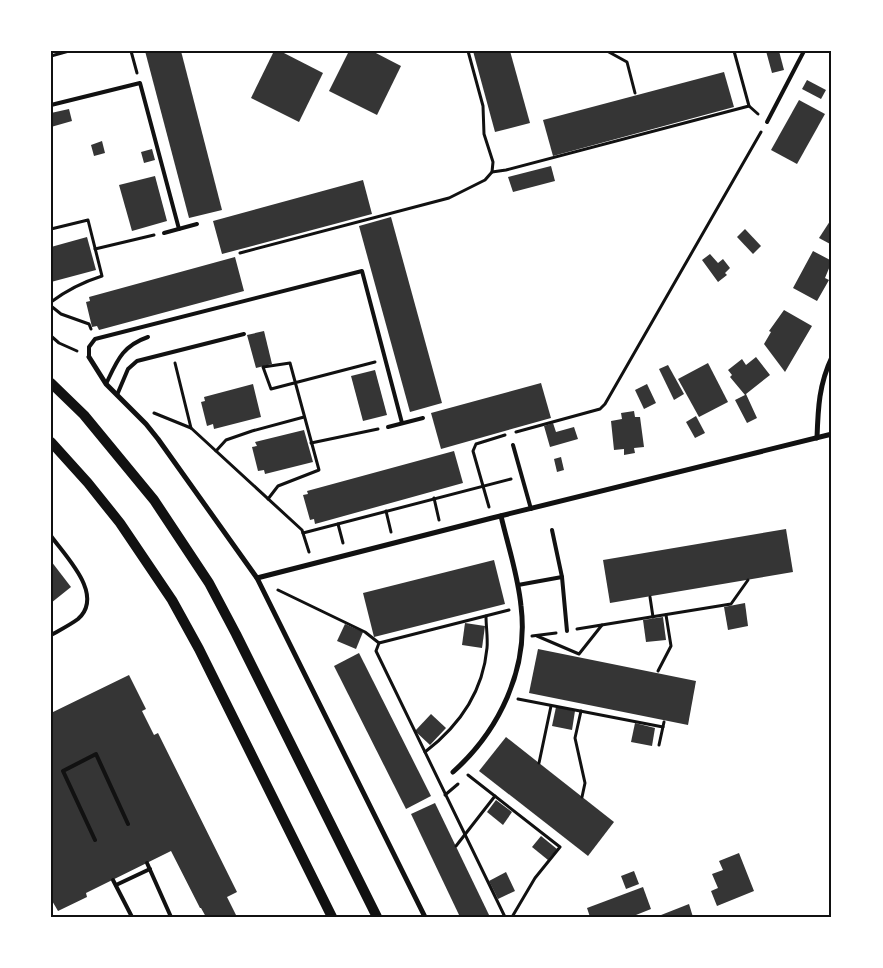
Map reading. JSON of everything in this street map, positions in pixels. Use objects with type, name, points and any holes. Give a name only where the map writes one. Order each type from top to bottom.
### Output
[{"type":"main road","points":[[51,382],[84,415],[154,500],[209,583],[377,917]]},
{"type":"main road","points":[[51,442],[88,483],[120,523],[172,600],[204,658],[332,917]]},
{"type":"street","points":[[89,357],[106,384],[158,439],[257,578],[425,917]]},
{"type":"street","points":[[817,438],[818,399],[826,369],[832,357]]},
{"type":"street","points":[[257,578],[832,434]]},
{"type":"street","points":[[452,772],[474,752],[487,734],[508,697],[519,657],[522,637],[522,607],[501,516]]},
{"type":"lane","points":[[767,122],[804,51]]},
{"type":"lane","points":[[51,106],[140,83],[179,229]]},
{"type":"lane","points":[[164,233],[197,224]]},
{"type":"lane","points":[[89,357],[89,347],[95,339],[362,271],[402,424]]},
{"type":"lane","points":[[117,394],[128,369],[137,362],[244,334]]},
{"type":"lane","points":[[106,384],[121,354],[134,342],[148,337]]},
{"type":"lane","points":[[388,427],[423,418]]},
{"type":"lane","points":[[513,445],[531,509]]},
{"type":"lane","points":[[552,530],[562,577],[567,631]]},
{"type":"lane","points":[[51,536],[82,579],[88,592],[87,606],[78,618],[51,635]]},
{"type":"lane","points":[[518,586],[562,577]]},
{"type":"lane","points":[[95,840],[63,771],[96,754],[128,824]]},
{"type":"lane","points":[[147,863],[171,917]]},
{"type":"lane","points":[[116,885],[150,869]]},
{"type":"lane","points":[[113,880],[132,917]]},
{"type":"path","points":[[51,56],[69,51]]},
{"type":"path","points":[[131,51],[140,83]]},
{"type":"path","points":[[468,51],[483,106],[484,134],[492,162],[492,172]]},
{"type":"path","points":[[607,51],[627,62],[635,92]]},
{"type":"path","points":[[240,254],[449,198],[485,180],[492,172],[506,170],[749,106],[734,51]]},
{"type":"path","points":[[492,518],[473,451],[476,444],[600,409],[605,404],[767,122]]},
{"type":"path","points":[[51,229],[88,220],[102,276],[86,281],[63,293],[51,304],[61,314],[89,324],[95,339]]},
{"type":"path","points":[[95,250],[164,233]]},
{"type":"path","points":[[51,336],[58,343],[89,357]]},
{"type":"path","points":[[172,352],[191,428]]},
{"type":"path","points":[[268,499],[278,486],[318,470],[312,444],[304,417],[295,382],[290,363],[263,367],[271,389],[295,382],[385,360]]},
{"type":"path","points":[[147,410],[191,428],[302,530],[313,564]]},
{"type":"path","points":[[216,451],[226,440],[304,417]]},
{"type":"path","points":[[312,444],[388,427]]},
{"type":"path","points":[[303,533],[522,476]]},
{"type":"path","points":[[434,498],[442,531]]},
{"type":"path","points":[[386,511],[394,543]]},
{"type":"path","points":[[338,524],[346,556]]},
{"type":"path","points":[[257,578],[305,604],[365,632],[379,643]]},
{"type":"path","points":[[522,637],[731,604],[748,580]]},
{"type":"path","points":[[650,597],[653,617]]},
{"type":"path","points":[[379,643],[522,607]]},
{"type":"path","points":[[658,670],[670,646],[666,615]]},
{"type":"path","points":[[425,752],[449,732],[468,707],[481,678],[487,648],[486,616]]},
{"type":"path","points":[[379,643],[376,651],[505,917]]},
{"type":"path","points":[[508,697],[663,727]]},
{"type":"path","points":[[539,762],[551,706]]},
{"type":"path","points":[[581,711],[575,738],[585,783],[582,797]]},
{"type":"path","points":[[659,745],[664,722]]},
{"type":"path","points":[[458,767],[560,847],[535,878],[512,917]]},
{"type":"path","points":[[456,846],[495,796]]},
{"type":"building","points":[[145,51],[181,51],[222,210],[189,218]]},
{"type":"building","points":[[274,51],[280,51],[323,73],[299,122],[251,98]]},
{"type":"building","points":[[349,51],[372,51],[401,66],[377,115],[329,91]]},
{"type":"building","points":[[473,51],[510,51],[530,123],[495,132]]},
{"type":"building","points":[[766,51],[779,51],[784,70],[772,73]]},
{"type":"building","points":[[724,72],[734,107],[553,156],[543,120]]},
{"type":"building","points":[[807,80],[826,90],[821,99],[802,89]]},
{"type":"building","points":[[799,100],[825,114],[797,164],[771,150]]},
{"type":"building","points":[[69,109],[72,121],[51,127],[51,113]]},
{"type":"building","points":[[102,141],[105,153],[94,156],[91,145]]},
{"type":"building","points":[[152,149],[155,160],[144,163],[141,152]]},
{"type":"building","points":[[551,166],[555,181],[513,192],[508,177]]},
{"type":"building","points":[[155,176],[167,221],[132,231],[119,185]]},
{"type":"building","points":[[363,180],[372,214],[222,254],[213,221]]},
{"type":"building","points":[[391,217],[442,403],[410,412],[359,226]]},
{"type":"building","points":[[832,218],[832,245],[819,238]]},
{"type":"building","points":[[745,229],[761,246],[753,254],[737,237]]},
{"type":"building","points":[[87,237],[96,270],[51,282],[51,247]]},
{"type":"building","points":[[813,251],[832,261],[825,278],[829,280],[817,301],[793,288]]},
{"type":"building","points":[[710,254],[718,263],[723,259],[730,268],[725,273],[727,275],[718,282],[702,260]]},
{"type":"building","points":[[235,257],[244,291],[99,330],[97,326],[92,327],[86,302],[90,301],[89,297]]},
{"type":"building","points":[[784,310],[812,326],[785,372],[764,344],[771,332],[769,331]]},
{"type":"building","points":[[264,331],[272,364],[256,368],[247,335]]},
{"type":"building","points":[[756,357],[770,375],[746,394],[757,418],[747,423],[735,400],[745,395],[730,377],[732,375],[728,370],[742,359],[746,365]]},
{"type":"building","points":[[708,363],[728,402],[699,417],[678,379]]},
{"type":"building","points":[[668,365],[684,394],[674,400],[659,369]]},
{"type":"building","points":[[375,370],[387,415],[363,421],[351,376]]},
{"type":"building","points":[[541,383],[551,418],[441,449],[431,413]]},
{"type":"building","points":[[253,384],[261,417],[214,429],[213,424],[207,426],[201,402],[205,401],[204,397]]},
{"type":"building","points":[[647,384],[656,403],[644,409],[635,390]]},
{"type":"building","points":[[634,411],[635,417],[640,417],[644,447],[634,448],[635,453],[624,455],[624,449],[614,450],[611,421],[622,419],[621,413]]},
{"type":"building","points":[[696,416],[705,433],[695,438],[686,422]]},
{"type":"building","points":[[553,423],[556,432],[574,427],[578,439],[550,447],[544,426]]},
{"type":"building","points":[[304,430],[313,462],[265,474],[264,470],[258,471],[252,447],[257,446],[255,442]]},
{"type":"building","points":[[454,451],[463,483],[315,524],[314,519],[310,520],[303,495],[308,494],[307,491]]},
{"type":"building","points":[[561,457],[564,470],[557,472],[554,459]]},
{"type":"building","points":[[786,529],[793,572],[610,603],[603,560]]},
{"type":"building","points":[[494,560],[505,604],[374,637],[363,593]]},
{"type":"building","points":[[51,561],[71,587],[51,603]]},
{"type":"building","points":[[745,603],[748,626],[728,630],[724,607]]},
{"type":"building","points":[[663,617],[666,640],[646,642],[643,620]]},
{"type":"building","points":[[465,623],[485,626],[482,648],[462,645]]},
{"type":"building","points":[[345,624],[363,632],[356,649],[337,641]]},
{"type":"building","points":[[538,649],[696,681],[688,725],[529,693]]},
{"type":"building","points":[[359,653],[431,796],[406,809],[334,666]]},
{"type":"building","points":[[129,675],[146,709],[142,711],[154,735],[158,733],[237,892],[227,897],[237,917],[206,917],[171,851],[86,893],[87,897],[58,911],[51,899],[51,713]]},
{"type":"building","points":[[556,707],[575,711],[572,730],[552,726]]},
{"type":"building","points":[[431,714],[446,728],[430,745],[415,731]]},
{"type":"building","points":[[635,723],[655,728],[652,746],[631,742]]},
{"type":"building","points":[[506,737],[614,822],[588,856],[479,771]]},
{"type":"building","points":[[496,800],[512,812],[503,825],[487,812]]},
{"type":"building","points":[[435,803],[490,917],[460,917],[411,814]]},
{"type":"building","points":[[541,836],[557,849],[548,860],[532,847]]},
{"type":"building","points":[[739,853],[754,891],[717,906],[711,891],[718,888],[712,874],[723,870],[719,861]]},
{"type":"building","points":[[634,871],[639,884],[626,889],[621,876]]},
{"type":"building","points":[[506,872],[515,891],[498,899],[489,881]]},
{"type":"building","points":[[643,887],[651,909],[631,917],[590,917],[587,908]]},
{"type":"building","points":[[689,904],[693,917],[656,917]]}]
